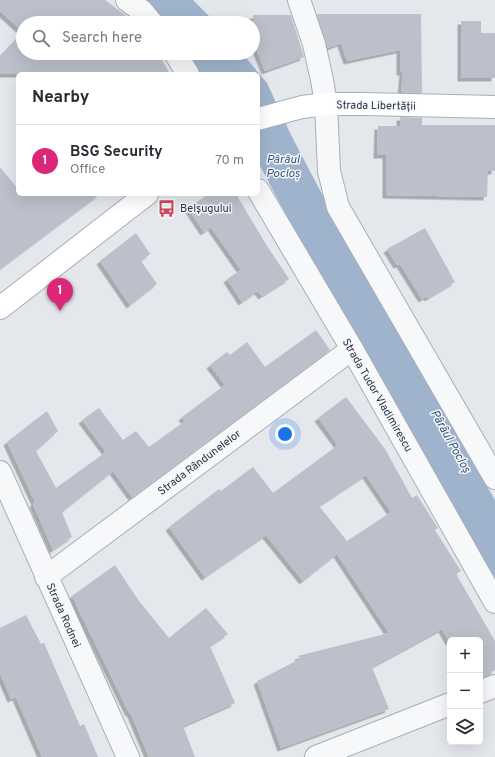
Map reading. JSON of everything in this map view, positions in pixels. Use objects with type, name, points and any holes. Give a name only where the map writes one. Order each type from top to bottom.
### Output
[{"type":"main road","name":"Strada Libertății","points":[[260,117],[302,107],[326,104],[495,107]]},
{"type":"main road","points":[[0,308],[144,196]]},
{"type":"street","points":[[128,0],[146,16]]},
{"type":"street","points":[[299,0],[314,44],[326,104],[329,171],[338,207],[495,478]]},
{"type":"street","points":[[180,60],[187,72]]},
{"type":"street","name":"Strada Tudor Vladimirescu","points":[[260,193],[352,349],[495,602]]},
{"type":"street","name":"Strada Rândunelelor","points":[[46,576],[352,349]]},
{"type":"street","name":"Strada Rodnei","points":[[0,472],[128,757]]},
{"type":"street","points":[[483,691],[495,686]]},
{"type":"street","points":[[316,757],[447,705]]},
{"type":"water","points":[[139,0],[193,0],[209,16],[154,16]]},
{"type":"water","name":"Pârâul Pocloș","points":[[189,60],[248,60],[258,72],[198,72]]},
{"type":"water","name":"Pârâul Pocloș","points":[[260,75],[267,83],[291,135],[334,217],[416,364],[495,500],[495,580],[298,237],[260,166]]},
{"type":"building","points":[[0,0],[105,0],[127,16],[16,16],[16,26],[0,11]]},
{"type":"building","points":[[317,14],[421,14],[422,93],[401,92],[403,72],[400,72],[400,50],[347,61],[341,43],[328,48]]},
{"type":"building","points":[[291,15],[304,57],[265,71],[260,58],[260,16],[253,16]]},
{"type":"building","points":[[461,21],[481,21],[481,33],[495,33],[495,78],[461,78]]},
{"type":"building","points":[[16,39],[16,60],[162,60],[169,72],[16,72],[16,74],[0,74],[0,56]]},
{"type":"building","points":[[400,117],[422,118],[422,125],[495,125],[495,171],[488,171],[487,197],[386,195],[386,155],[377,155],[378,126],[400,126]]},
{"type":"building","points":[[0,167],[16,187],[16,196],[97,196],[0,269]]},
{"type":"building","points":[[206,196],[237,196],[289,279],[262,296],[258,291],[242,302],[227,279],[241,270],[211,227],[204,232],[188,208]]},
{"type":"building","points":[[425,228],[455,282],[428,298],[427,296],[422,299],[400,264],[397,265],[387,249]]},
{"type":"building","points":[[136,233],[150,254],[141,261],[157,284],[130,305],[100,261]]},
{"type":"building","points":[[316,330],[330,350],[132,497],[113,471],[62,512],[72,537],[53,550],[33,504],[35,502],[7,442],[47,411],[58,431],[36,451],[56,488],[106,452],[82,420],[99,408],[123,440],[136,431],[149,447],[185,421],[182,417],[225,385],[210,365],[227,352],[230,355],[247,342],[265,367]]},
{"type":"building","points":[[346,397],[385,449],[412,498],[417,495],[438,528],[435,530],[461,571],[456,574],[495,641],[495,670],[483,676],[483,637],[447,638],[442,629],[372,667],[389,709],[281,748],[257,681],[300,659],[298,656],[389,633],[337,554],[303,581],[266,535],[205,577],[169,527],[219,489],[221,491],[253,467],[273,493],[338,445],[318,418]],"holes":[[[366,475],[391,512],[347,541],[319,506]]]},
{"type":"building","points":[[115,565],[139,601],[169,638],[206,608],[228,634],[210,646],[235,703],[183,726],[195,757],[149,757],[130,712],[129,713],[72,596]]},
{"type":"building","points":[[26,615],[41,644],[44,643],[80,726],[84,724],[98,757],[42,757],[16,697],[11,699],[0,673],[0,628]]},
{"type":"place","name":"Belșugului","points":[[167,208]]},
{"type":"place","name":"BSG Security","points":[[60,311]]}]
